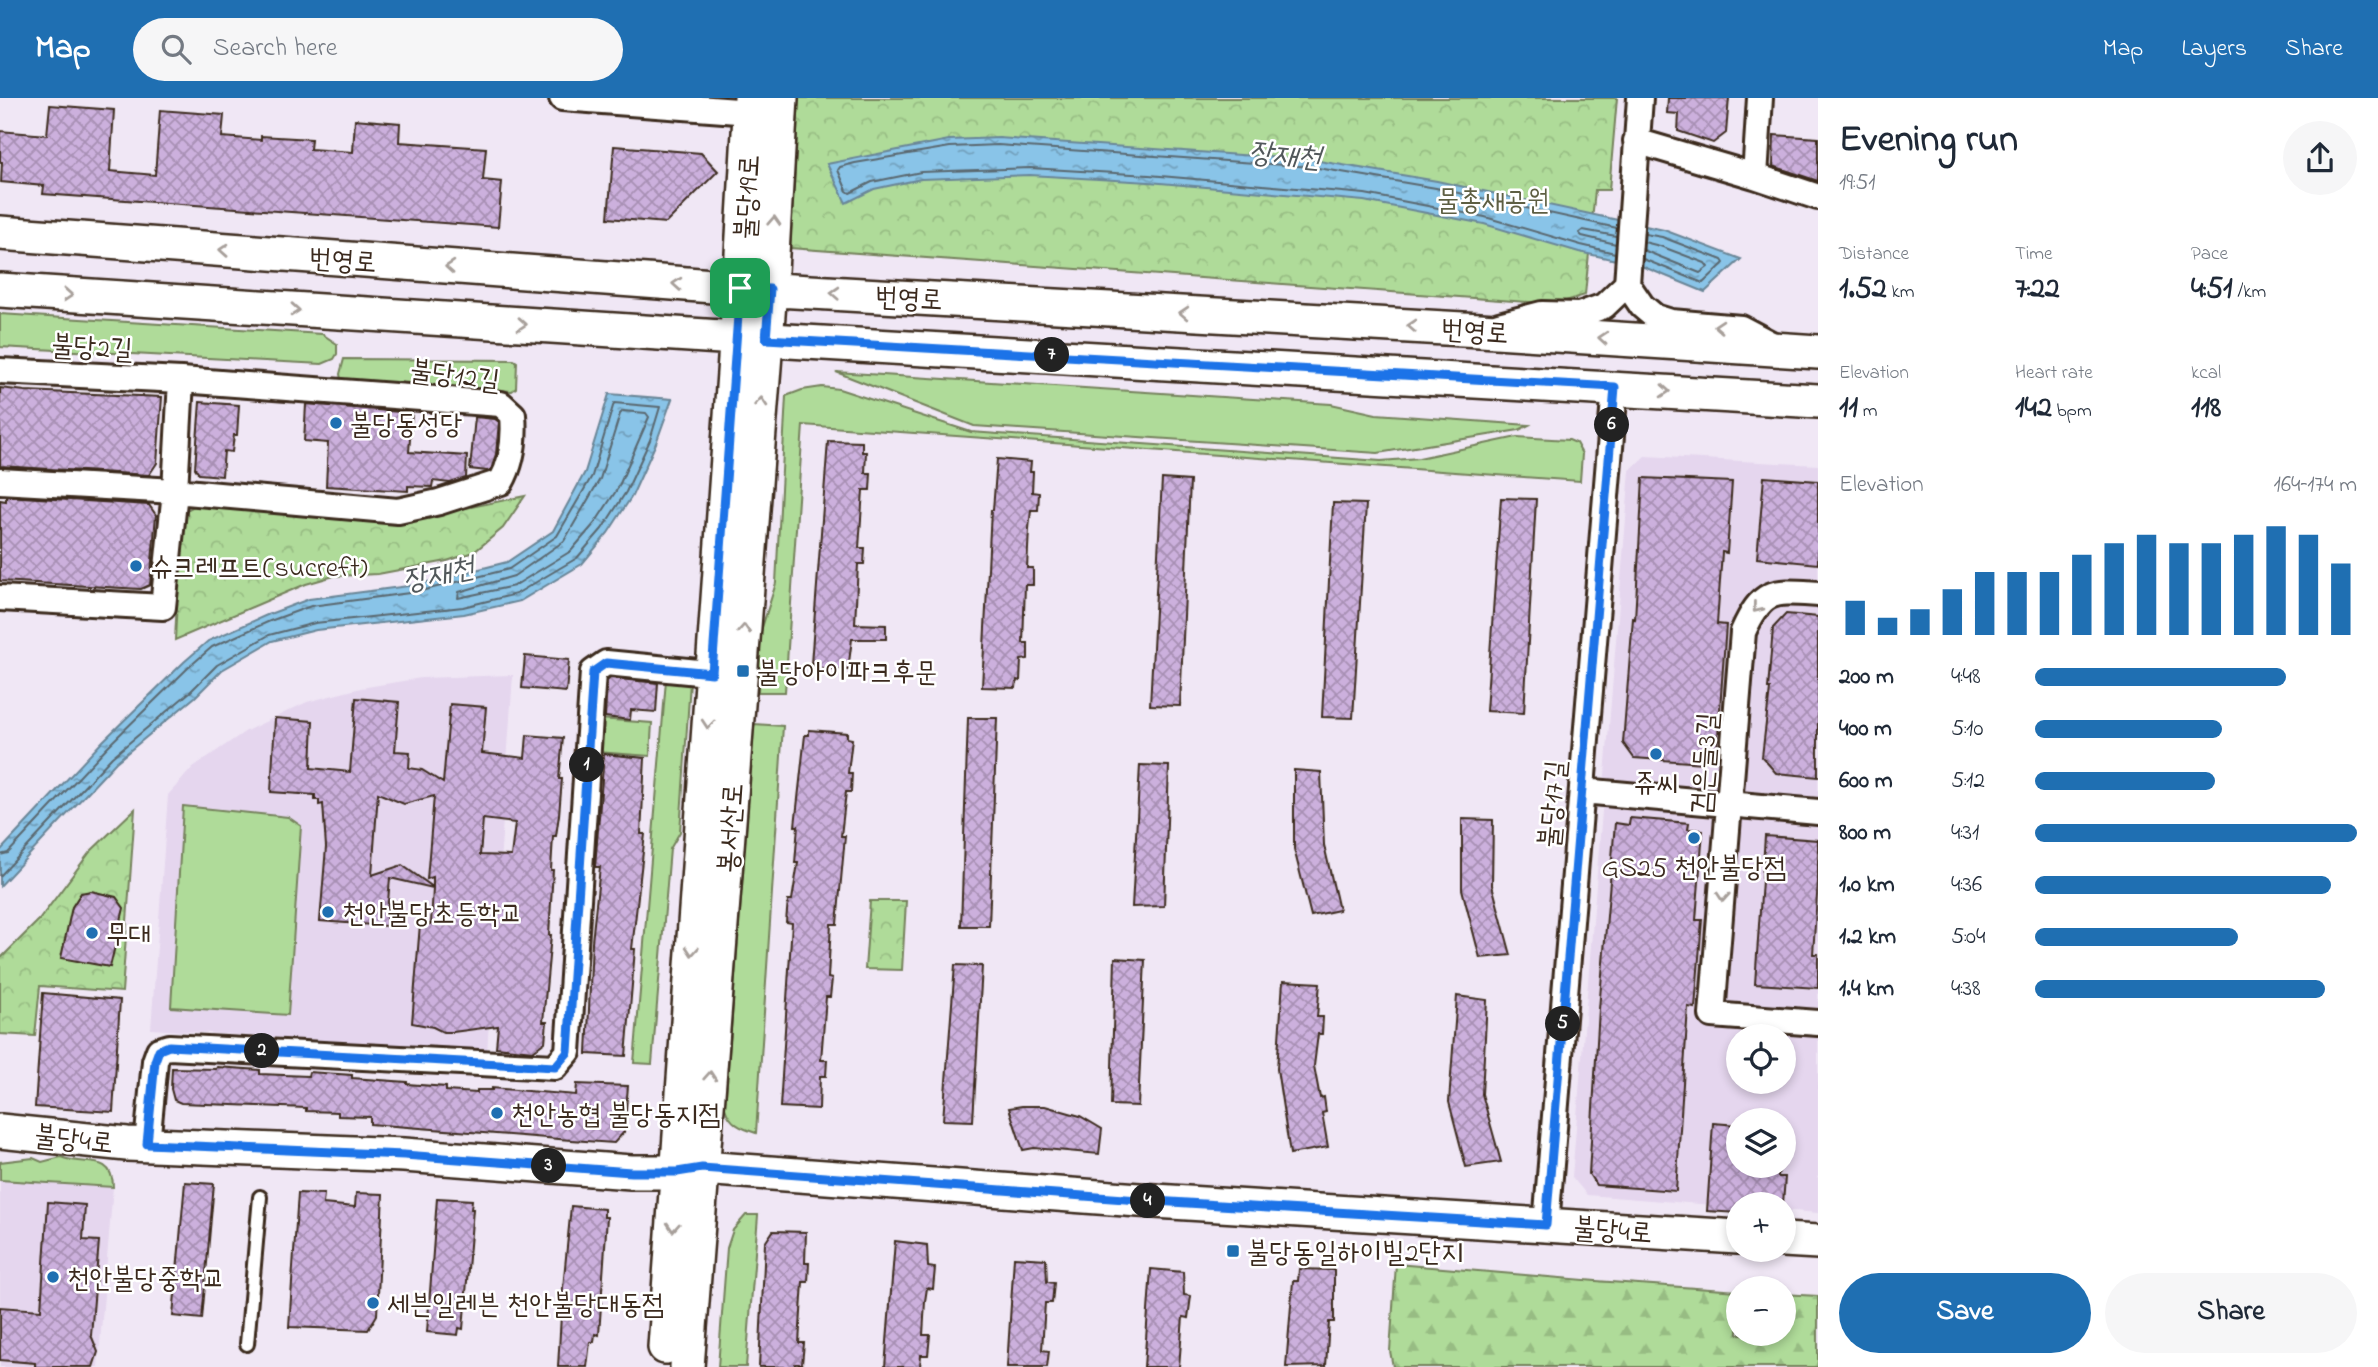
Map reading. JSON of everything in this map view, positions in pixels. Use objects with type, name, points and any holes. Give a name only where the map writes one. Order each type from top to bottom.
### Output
[{"type":"main road","name":"불당19로","points":[[755,289],[781,98]]},
{"type":"main road","name":"불당19로","points":[[751,105],[755,289]]},
{"type":"main road","name":"번영로","points":[[0,233],[755,289],[1818,352]]},
{"type":"main road","name":"봉서산로","points":[[687,1367],[690,1170],[755,289]]},
{"type":"main road","name":"번영로","points":[[0,290],[751,339],[1615,387],[1818,401]]},
{"type":"main road","name":"불당4로","points":[[0,1131],[147,1144],[404,1155],[631,1172],[690,1170],[1726,1236]]},
{"type":"main road","name":"봉서산로","points":[[664,1367],[690,1170]]},
{"type":"main road","points":[[1796,1241],[1818,1242]]},
{"type":"street","points":[[562,98],[751,105]]},
{"type":"street","points":[[1640,98],[1627,284],[1642,306],[1654,317],[1671,322],[1741,328],[1781,350]]},
{"type":"street","points":[[1755,177],[1760,98]]},
{"type":"street","points":[[1636,141],[1818,197]]},
{"type":"street","points":[[1480,330],[1542,314],[1579,315],[1604,306],[1627,284]]},
{"type":"street","name":"불당2길","points":[[0,371],[181,380]]},
{"type":"street","points":[[0,598],[163,607],[175,491],[181,380]]},
{"type":"street","name":"불당12길","points":[[0,481],[175,491],[398,511],[439,502],[501,482],[510,467],[515,435],[513,415],[501,404],[181,380]]},
{"type":"street","name":"불당17길","points":[[1546,1225],[1615,387]]},
{"type":"street","name":"검은들3길","points":[[1818,594],[1779,591],[1759,602],[1743,632],[1712,1015],[1818,1023]]},
{"type":"street","name":"불당4로","points":[[147,1144],[155,1061],[159,1050],[169,1046],[555,1067],[568,1052],[593,672],[606,663],[726,675]]},
{"type":"street","points":[[1582,791],[1818,812]]},
{"type":"lane","points":[[247,1344],[260,1197]]},
{"type":"shaded area","points":[[1645,456],[1818,465],[1818,1213],[1796,1211],[1796,1192],[1726,1192],[1726,1206],[1587,1195],[1572,1177],[1630,470]]},
{"type":"shaded area","name":"천안불당초등학교","points":[[513,675],[487,1052],[151,1029],[168,795],[193,767],[246,731],[307,702],[361,688],[421,678]]},
{"type":"shaded area","name":"천안불당중학교","points":[[0,1180],[113,1187],[98,1367],[0,1367]]},
{"type":"green space","name":"물총새공원","points":[[799,98],[1617,98],[1609,190],[1595,190],[1585,295],[1556,304],[790,248]]},
{"type":"green space","points":[[0,314],[322,334],[337,344],[337,354],[334,359],[322,364],[0,347]]},
{"type":"green space","points":[[344,359],[514,360],[517,362],[516,388],[512,391],[341,379]]},
{"type":"green space","points":[[836,372],[1331,404],[1376,414],[1529,425],[1519,430],[1378,453],[974,426]]},
{"type":"green space","points":[[822,387],[839,389],[971,432],[1381,461],[1419,458],[1517,437],[1569,440],[1576,443],[1582,454],[1580,481],[803,425],[785,692],[758,692],[760,634],[776,583],[786,396]]},
{"type":"green space","points":[[525,496],[503,528],[474,552],[447,561],[378,574],[334,576],[306,584],[175,640],[181,518],[187,510],[196,505],[397,522]]},
{"type":"green space","points":[[666,680],[690,682],[680,832],[670,849],[652,1064],[634,1063]]},
{"type":"green space","points":[[599,719],[652,723],[650,756],[597,752]]},
{"type":"green space","points":[[754,724],[783,726],[756,1133],[737,1125],[725,1108]]},
{"type":"green space","points":[[183,806],[288,817],[301,826],[288,1015],[171,1007]]},
{"type":"green space","points":[[135,809],[122,992],[40,986],[35,1036],[0,1034],[0,959],[39,920],[90,852]]},
{"type":"green space","points":[[870,901],[906,901],[902,970],[865,969]]},
{"type":"green space","points":[[61,1157],[102,1165],[112,1176],[113,1187],[0,1180],[0,1162],[33,1158],[42,1162]]},
{"type":"green space","points":[[746,1215],[758,1215],[746,1367],[718,1367],[727,1248],[733,1230]]},
{"type":"green space","points":[[1396,1264],[1726,1290],[1726,1346],[1796,1346],[1796,1295],[1818,1296],[1818,1367],[1393,1367],[1390,1351]]},
{"type":"water","points":[[999,138],[1313,160],[1437,181],[1664,230],[1741,259],[1705,292],[1639,265],[1579,252],[1484,224],[1364,201],[1149,182],[1030,175],[921,179],[874,189],[846,203],[827,164],[949,140]]},
{"type":"water","points":[[609,394],[672,399],[632,496],[608,533],[582,564],[520,601],[464,614],[316,630],[272,641],[222,670],[195,697],[116,762],[0,886],[0,851],[103,741],[208,641],[309,599],[416,585],[507,562],[553,531],[585,472]]},
{"type":"building","points":[[1668,98],[1729,98],[1726,133],[1713,143],[1678,131],[1679,114],[1667,113]]},
{"type":"building","points":[[50,105],[114,110],[110,171],[155,175],[160,110],[224,115],[222,137],[261,140],[261,136],[311,139],[310,149],[353,152],[355,119],[400,123],[399,142],[486,148],[483,180],[502,182],[498,227],[43,194],[44,186],[1,182],[0,131],[47,135]]},
{"type":"building","points":[[1774,135],[1818,138],[1818,181],[1773,166]]},
{"type":"building","points":[[614,146],[701,153],[718,171],[666,223],[608,218]]},
{"type":"building","points":[[0,388],[162,397],[157,463],[149,475],[0,466]]},
{"type":"building","points":[[200,402],[239,405],[237,435],[234,435],[232,452],[224,451],[222,476],[199,474],[195,468]]},
{"type":"building","points":[[306,404],[412,413],[409,452],[467,456],[466,478],[450,483],[433,481],[432,487],[408,486],[408,491],[326,486],[328,443],[304,441]]},
{"type":"building","points":[[475,417],[495,419],[499,422],[496,454],[491,470],[470,469]]},
{"type":"building","points":[[828,441],[862,442],[862,452],[866,452],[865,473],[871,473],[870,490],[863,490],[859,548],[865,548],[864,564],[858,564],[855,624],[886,625],[886,639],[852,639],[848,670],[814,668],[815,664],[811,664]]},
{"type":"building","points":[[997,459],[1031,462],[1032,492],[1039,493],[1038,510],[1031,510],[1029,529],[1027,568],[1033,568],[1033,585],[1025,585],[1023,643],[1028,643],[1028,659],[1021,660],[1020,681],[1017,680],[1016,688],[982,687],[991,510]]},
{"type":"building","points":[[1764,477],[1818,481],[1818,564],[1757,558]]},
{"type":"building","points":[[1643,478],[1732,482],[1727,553],[1722,552],[1717,624],[1726,625],[1717,751],[1703,763],[1634,758],[1623,743],[1633,618],[1635,619]]},
{"type":"building","points":[[1162,479],[1190,481],[1180,706],[1150,705]]},
{"type":"building","points":[[6,496],[149,505],[156,515],[150,585],[141,589],[0,581],[0,500],[6,501]]},
{"type":"building","points":[[1501,498],[1536,499],[1524,713],[1486,711]]},
{"type":"building","points":[[1333,503],[1366,504],[1353,718],[1322,717]]},
{"type":"building","points":[[1786,614],[1818,617],[1818,777],[1776,773],[1762,757],[1770,689],[1773,628]]},
{"type":"building","points":[[525,656],[569,660],[566,692],[522,688]]},
{"type":"building","points":[[610,678],[658,683],[656,712],[631,710],[630,720],[605,717],[607,681]]},
{"type":"building","points":[[356,698],[399,702],[395,751],[410,752],[409,768],[422,770],[443,783],[450,704],[486,707],[482,753],[525,758],[527,735],[563,738],[559,815],[556,836],[553,836],[551,870],[551,935],[543,1022],[547,1022],[545,1042],[533,1051],[496,1047],[498,1026],[443,1032],[412,1023],[420,924],[431,924],[433,888],[390,878],[386,926],[320,921],[326,847],[323,804],[319,805],[315,795],[271,792],[275,718],[313,721],[311,768],[350,772]],"holes":[[[378,793],[404,804],[434,796],[427,879],[433,877],[433,887],[402,865],[372,875]],[[483,819],[515,823],[511,856],[480,855]]]},
{"type":"building","points":[[968,718],[997,718],[989,926],[961,926]]},
{"type":"building","points":[[809,730],[847,733],[847,738],[852,739],[848,773],[852,773],[851,792],[846,792],[841,836],[845,836],[837,924],[831,924],[828,978],[832,979],[830,997],[826,997],[821,1060],[827,1060],[826,1076],[820,1076],[819,1109],[780,1107],[792,923],[786,922],[788,900],[792,900],[798,863],[795,863],[798,826],[795,826],[805,735],[809,735]]},
{"type":"building","points":[[604,754],[645,758],[641,834],[645,834],[632,949],[635,949],[626,1056],[587,1054],[592,942],[600,867],[595,867]]},
{"type":"building","points":[[1140,765],[1169,766],[1164,906],[1132,907]]},
{"type":"building","points":[[1294,770],[1321,772],[1324,845],[1339,910],[1311,916],[1294,849]]},
{"type":"building","points":[[1630,818],[1689,823],[1688,829],[1703,830],[1696,920],[1702,920],[1695,1008],[1688,1007],[1676,1191],[1596,1185],[1589,1174],[1599,1009],[1615,823],[1629,825]]},
{"type":"building","points":[[1462,819],[1493,820],[1492,885],[1511,955],[1480,958],[1462,889]]},
{"type":"building","points":[[1765,836],[1818,840],[1813,954],[1818,954],[1818,988],[1755,984]]},
{"type":"building","name":"무대","points":[[91,891],[116,897],[124,908],[110,967],[61,958],[72,907],[81,893]]},
{"type":"building","points":[[1115,958],[1145,960],[1138,1106],[1111,1105]]},
{"type":"building","points":[[955,965],[982,966],[973,1121],[943,1120]]},
{"type":"building","points":[[1283,981],[1320,983],[1317,1017],[1323,1017],[1314,1066],[1320,1098],[1324,1097],[1326,1112],[1322,1113],[1328,1147],[1290,1154],[1277,1069]]},
{"type":"building","points":[[43,993],[120,1000],[113,1112],[35,1107]]},
{"type":"building","points":[[1457,996],[1487,1000],[1482,1094],[1501,1162],[1466,1167],[1449,1102]]},
{"type":"building","points":[[172,1068],[260,1070],[260,1074],[308,1076],[309,1072],[352,1075],[352,1078],[407,1082],[446,1087],[446,1091],[477,1093],[477,1090],[492,1088],[576,1095],[577,1084],[628,1086],[624,1132],[614,1143],[571,1140],[370,1124],[370,1117],[338,1116],[338,1112],[306,1111],[306,1108],[181,1103],[174,1100],[171,1089]]},
{"type":"building","points":[[1045,1106],[1080,1116],[1102,1129],[1099,1154],[1034,1148],[1023,1150],[1009,1108]]},
{"type":"building","points":[[1713,1123],[1726,1124],[1726,1178],[1785,1178],[1784,1192],[1726,1192],[1726,1212],[1707,1211]]},
{"type":"building","points":[[185,1182],[214,1184],[202,1319],[173,1316]]},
{"type":"building","points":[[298,1193],[324,1194],[323,1204],[355,1207],[356,1193],[383,1194],[377,1315],[368,1330],[289,1327]]},
{"type":"building","points":[[437,1198],[472,1200],[463,1329],[459,1328],[458,1335],[427,1332]]},
{"type":"building","points":[[48,1202],[85,1205],[83,1240],[99,1241],[91,1335],[98,1352],[93,1367],[35,1367],[35,1363],[0,1360],[0,1307],[41,1310]]},
{"type":"building","points":[[571,1206],[604,1209],[604,1217],[607,1217],[599,1335],[595,1334],[594,1342],[590,1342],[587,1367],[558,1367]]},
{"type":"building","points":[[773,1231],[806,1232],[805,1263],[809,1263],[808,1282],[803,1282],[799,1343],[804,1343],[802,1364],[795,1364],[794,1367],[759,1367],[765,1243]]},
{"type":"building","points":[[895,1241],[927,1245],[928,1267],[935,1268],[933,1289],[927,1288],[925,1301],[923,1335],[930,1335],[928,1355],[921,1355],[920,1367],[885,1367]]},
{"type":"building","points":[[1014,1257],[1046,1259],[1047,1282],[1054,1283],[1052,1303],[1045,1303],[1042,1350],[1049,1351],[1047,1367],[1007,1367]]},
{"type":"building","points":[[1151,1269],[1183,1272],[1184,1295],[1191,1296],[1188,1318],[1183,1317],[1179,1367],[1144,1367]]},
{"type":"building","points":[[1299,1269],[1334,1270],[1334,1322],[1329,1322],[1326,1366],[1286,1367],[1293,1281],[1298,1281]]},
{"type":"place","name":"불당동성당","points":[[336,423]]},
{"type":"place","name":"슈크레프트(sucreft)","points":[[136,566]]},
{"type":"place","name":"불당아이파크후문","points":[[743,671]]},
{"type":"place","name":"쥬씨","points":[[1656,754]]},
{"type":"place","name":"GS25 천안불당점","points":[[1694,838]]},
{"type":"place","name":"천안불당초등학교","points":[[328,912]]},
{"type":"place","name":"무대","points":[[92,933]]},
{"type":"place","name":"천안농협 불당동지점","points":[[497,1113]]},
{"type":"place","name":"불당동일하이빌2단지","points":[[1233,1251]]},
{"type":"place","name":"천안불당중학교","points":[[53,1277]]},
{"type":"place","name":"세븐일레븐 천안불당대동점","points":[[373,1303]]},
{"type":"route","points":[[740,288],[770,289],[766,339],[1615,387],[1546,1225],[1139,1200],[702,1168],[677,1172],[631,1172],[404,1155],[147,1144],[155,1061],[159,1050],[169,1046],[555,1067],[568,1052],[593,672],[606,663],[712,673],[740,288]]},
{"type":"water label","name":"장재천","points":[[1285,154]]},
{"type":"water label","name":"장재천","points":[[438,573]]}]
